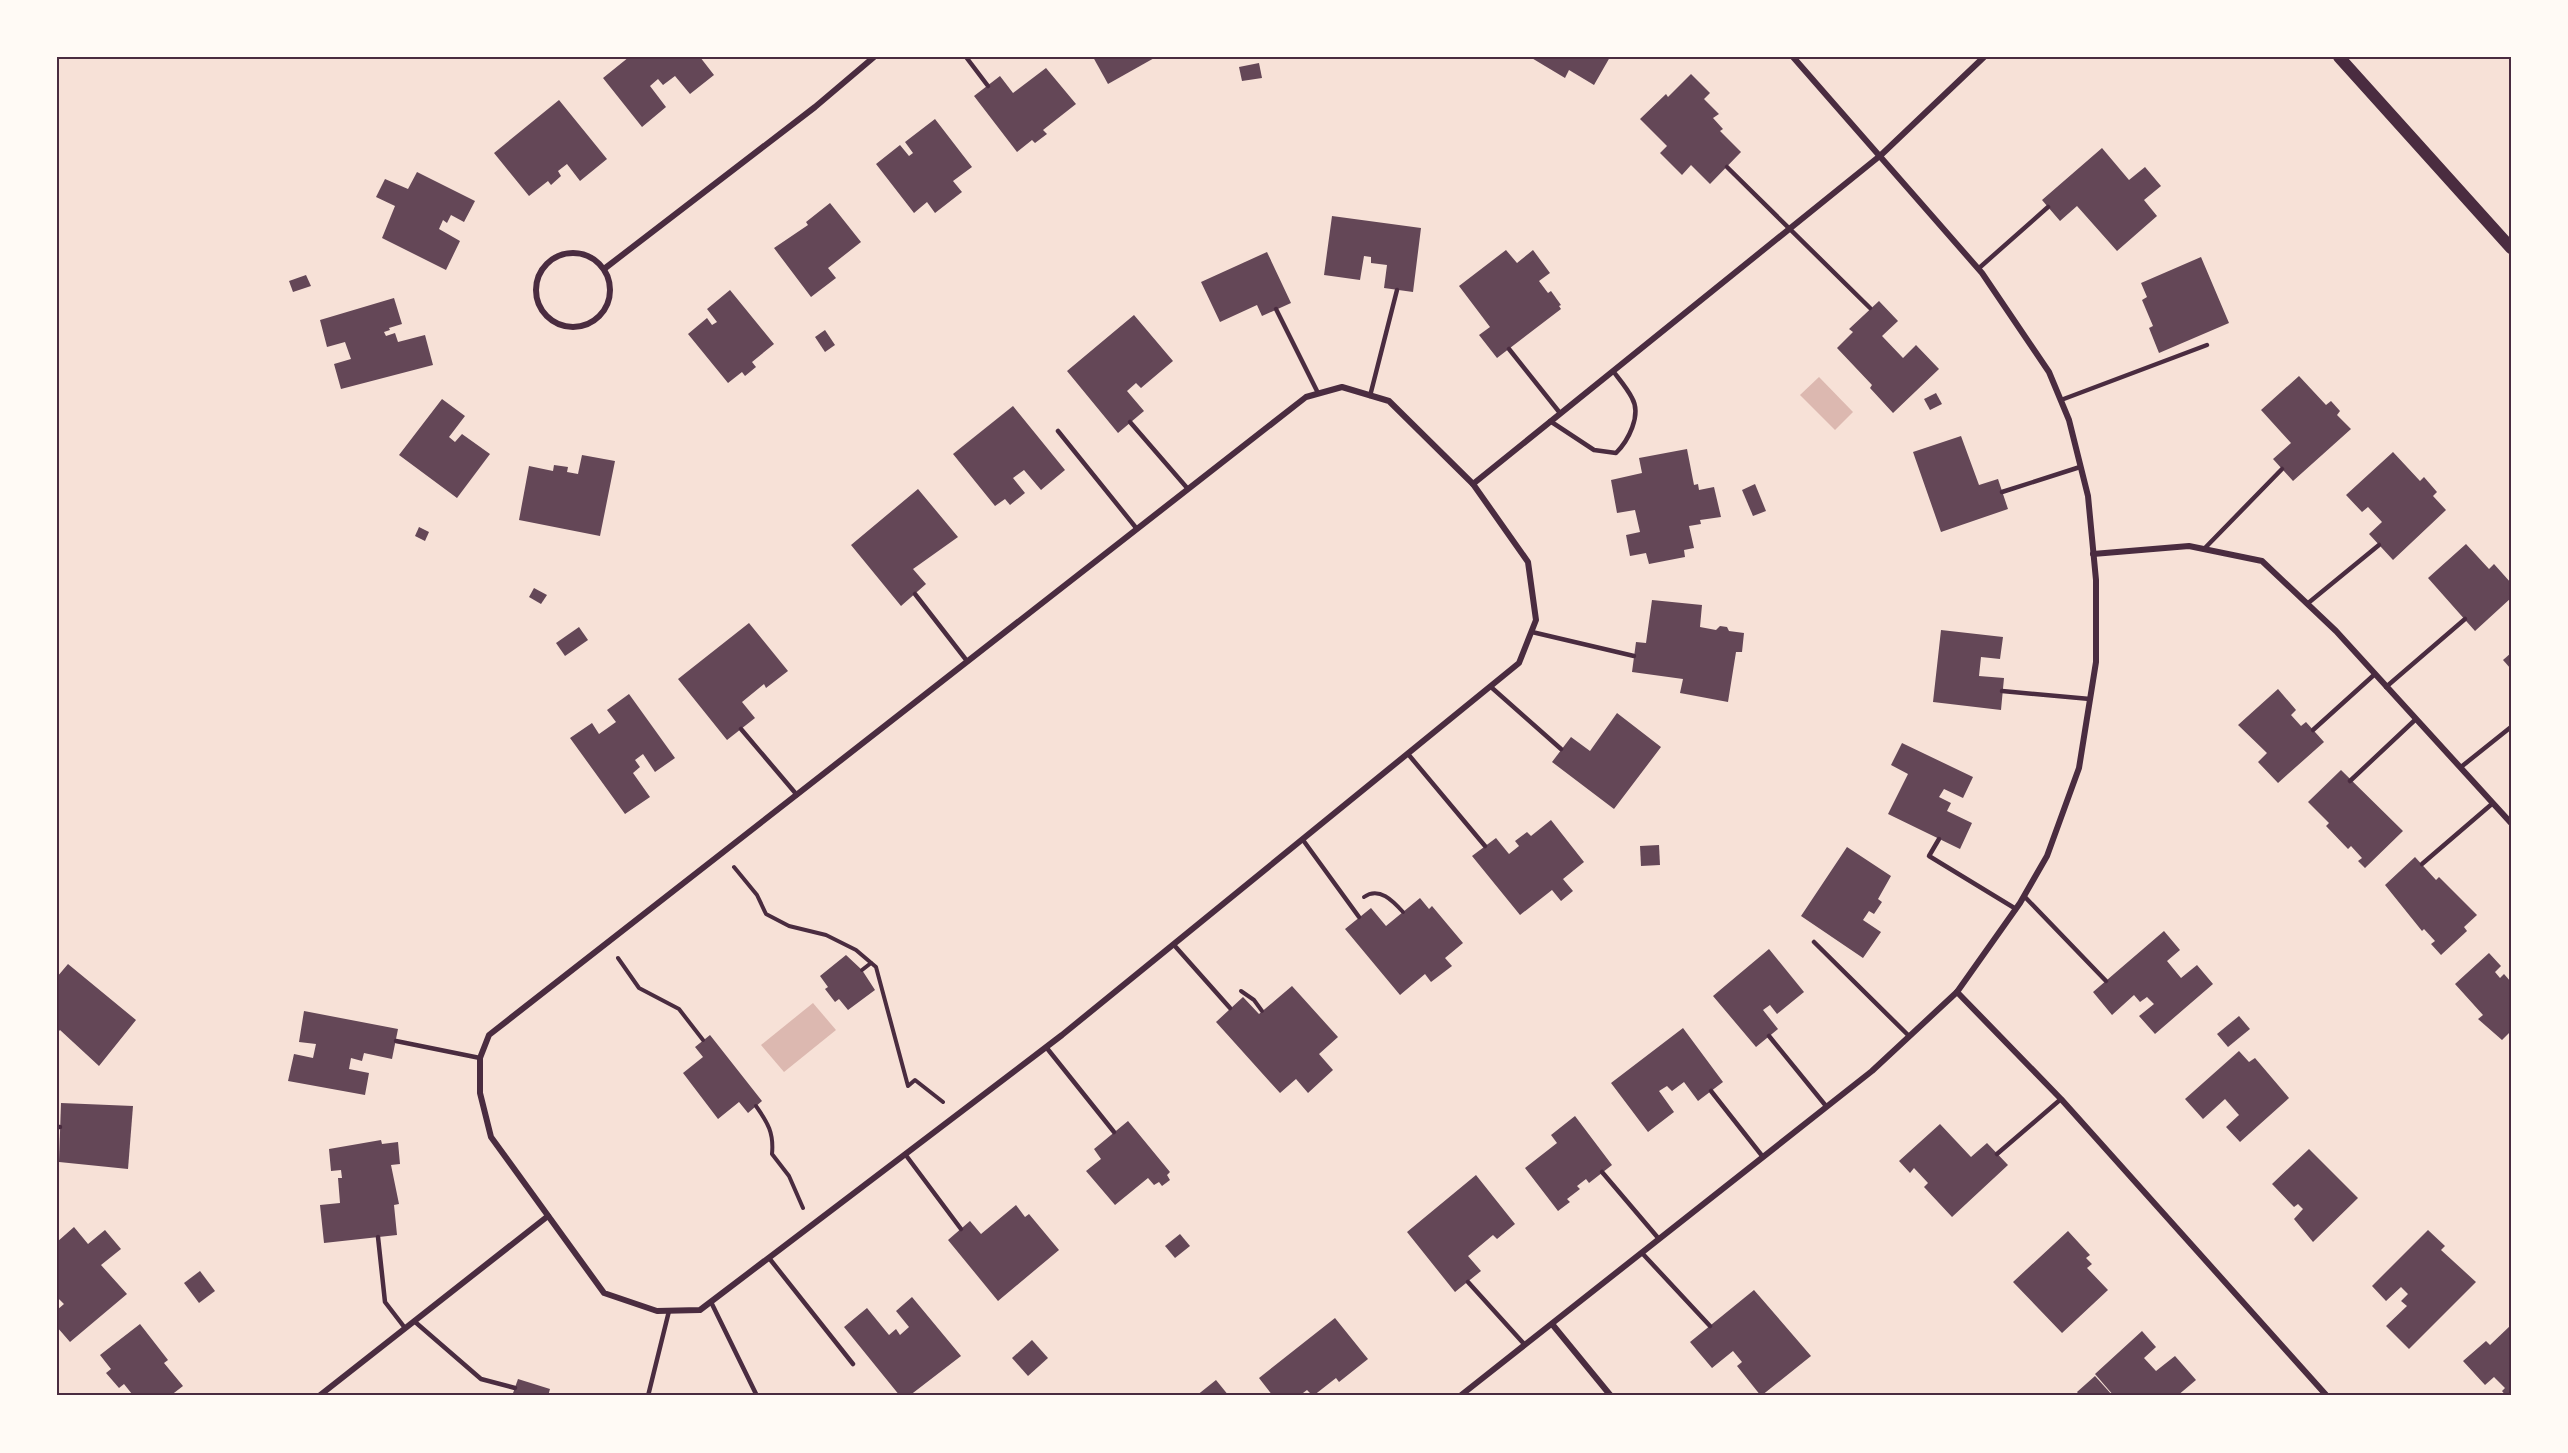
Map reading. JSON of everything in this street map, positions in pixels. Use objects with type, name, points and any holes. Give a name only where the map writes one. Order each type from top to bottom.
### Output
[{"type":"main road","points":[[2339,57],[2511,248]]},
{"type":"street","points":[[603,269],[815,107],[874,57]]},
{"type":"street","points":[[1460,1396],[1872,1071],[1957,992],[2016,909],[2047,856],[2079,768],[2096,662],[2093,554],[2088,496],[2069,420],[2061,400],[2049,372],[1978,268],[1793,57]]},
{"type":"street","points":[[1473,484],[1881,155],[1984,57]]},
{"type":"street","points":[[583,255],[595,260],[603,269],[610,292],[602,314],[593,322],[570,327],[548,317],[540,308],[537,284],[541,272],[559,256],[583,255]]},
{"type":"street","points":[[1341,387],[1389,401],[1473,484],[1528,562],[1536,620],[1519,663],[1046,1047],[700,1310],[657,1311],[604,1293],[491,1137],[480,1092],[480,1058],[489,1035],[1306,397],[1318,393],[1341,387]]},
{"type":"street","points":[[2093,554],[2190,546],[2262,561],[2375,674],[2511,823]]},
{"type":"street","points":[[1957,992],[2061,1099],[2327,1396]]},
{"type":"street","points":[[319,1396],[548,1216]]},
{"type":"street","points":[[1552,1324],[1611,1396]]},
{"type":"lane","points":[[966,57],[988,86]]},
{"type":"lane","points":[[1727,167],[1870,308]]},
{"type":"lane","points":[[1978,268],[2048,207]]},
{"type":"lane","points":[[1370,396],[1397,290]]},
{"type":"lane","points":[[1276,309],[1318,393]]},
{"type":"lane","points":[[2061,400],[2207,345]]},
{"type":"lane","points":[[1509,349],[1560,413]]},
{"type":"lane","points":[[1550,421],[1594,450],[1616,453],[1626,443],[1635,416],[1634,399],[1613,371]]},
{"type":"lane","points":[[1130,422],[1188,489]]},
{"type":"lane","points":[[1058,431],[1137,529]]},
{"type":"lane","points":[[2002,492],[2080,467]]},
{"type":"lane","points":[[2204,549],[2282,469]]},
{"type":"lane","points":[[2307,604],[2379,545]]},
{"type":"lane","points":[[915,594],[967,662]]},
{"type":"lane","points":[[2386,687],[2465,619]]},
{"type":"lane","points":[[1532,632],[1634,656]]},
{"type":"lane","points":[[2313,730],[2375,674]]},
{"type":"lane","points":[[1491,687],[1561,750]]},
{"type":"lane","points":[[2002,691],[2090,699]]},
{"type":"lane","points":[[2350,781],[2416,719]]},
{"type":"lane","points":[[2460,767],[2511,727]]},
{"type":"lane","points":[[741,729],[797,795]]},
{"type":"lane","points":[[1408,754],[1485,846]]},
{"type":"lane","points":[[2421,864],[2493,803]]},
{"type":"lane","points":[[1939,839],[1929,856],[2016,909]]},
{"type":"lane","points":[[1303,840],[1359,917]]},
{"type":"lane","points":[[2024,896],[2106,981]]},
{"type":"lane","points":[[1814,942],[1910,1036]]},
{"type":"lane","points":[[1174,945],[1230,1008]]},
{"type":"lane","points":[[1769,1036],[1826,1106]]},
{"type":"lane","points":[[396,1041],[480,1058]]},
{"type":"lane","points":[[1046,1047],[1114,1132]]},
{"type":"lane","points":[[1711,1091],[1762,1157]]},
{"type":"lane","points":[[1997,1154],[2061,1099]]},
{"type":"lane","points":[[905,1154],[961,1229]]},
{"type":"lane","points":[[1602,1172],[1659,1239]]},
{"type":"lane","points":[[378,1237],[385,1302],[405,1328]]},
{"type":"lane","points":[[1641,1252],[1710,1326]]},
{"type":"lane","points":[[769,1258],[853,1364]]},
{"type":"lane","points":[[1468,1282],[1525,1345]]},
{"type":"lane","points":[[711,1302],[757,1396]]},
{"type":"lane","points":[[648,1396],[669,1311]]},
{"type":"lane","points":[[414,1321],[481,1379],[515,1388]]},
{"type":"path","points":[[721,854],[757,895],[766,914],[789,926],[826,935],[856,950],[876,967],[908,1086],[915,1080],[958,1113]]},
{"type":"path","points":[[1351,906],[1370,893],[1382,894],[1403,912]]},
{"type":"path","points":[[608,942],[639,988],[679,1009],[703,1040]]},
{"type":"path","points":[[862,970],[871,963]]},
{"type":"path","points":[[756,1106],[768,1123],[774,1137],[772,1154],[789,1176],[813,1224]]},
{"type":"shaded area","points":[[1819,377],[1853,412],[1835,430],[1800,395]]},
{"type":"shaded area","points":[[813,1003],[836,1030],[784,1072],[761,1045]]},
{"type":"building","points":[[629,57],[700,57],[714,75],[690,94],[675,76],[663,85],[658,79],[650,86],[666,107],[642,127],[603,78]]},
{"type":"building","points":[[1093,57],[1156,57],[1108,84]]},
{"type":"building","points":[[1530,57],[1610,57],[1594,85],[1569,70],[1565,78]]},
{"type":"building","points":[[1259,63],[1262,78],[1242,81],[1239,67]]},
{"type":"building","points":[[1046,68],[1076,104],[1043,130],[1047,134],[1035,143],[1032,140],[1017,152],[974,96],[1000,76],[1013,93]]},
{"type":"building","points":[[1691,74],[1710,93],[1704,99],[1719,114],[1713,118],[1723,129],[1720,131],[1741,152],[1710,184],[1691,165],[1682,175],[1660,153],[1667,146],[1640,119],[1666,94],[1668,97]]},
{"type":"building","points":[[559,100],[607,159],[580,181],[567,164],[558,171],[561,176],[551,185],[548,181],[529,196],[494,153]]},
{"type":"building","points":[[935,119],[972,167],[953,181],[962,192],[935,213],[927,202],[914,213],[876,164],[900,145],[909,156],[913,153],[905,142]]},
{"type":"building","points":[[2102,148],[2129,180],[2145,167],[2161,186],[2144,200],[2157,216],[2117,251],[2077,206],[2060,221],[2042,200]]},
{"type":"building","points":[[417,172],[475,201],[464,222],[451,215],[447,223],[443,220],[439,229],[460,241],[446,270],[382,238],[395,206],[376,197],[385,179],[408,189]]},
{"type":"building","points":[[830,203],[861,242],[828,268],[836,278],[811,297],[774,248],[808,225],[806,222]]},
{"type":"building","points":[[1332,216],[1421,228],[1413,292],[1384,288],[1387,265],[1371,263],[1371,257],[1364,256],[1360,280],[1324,275]]},
{"type":"building","points":[[1506,250],[1517,263],[1533,250],[1550,273],[1539,281],[1548,293],[1551,291],[1561,305],[1559,306],[1561,309],[1497,358],[1479,335],[1490,327],[1459,286]]},
{"type":"building","points":[[1267,252],[1291,303],[1262,316],[1257,305],[1220,322],[1201,282]]},
{"type":"building","points":[[2201,257],[2229,323],[2159,353],[2149,328],[2153,326],[2142,300],[2147,297],[2141,283]]},
{"type":"building","points":[[306,275],[311,286],[293,292],[289,281]]},
{"type":"building","points":[[730,290],[774,344],[752,362],[756,367],[745,376],[742,372],[728,383],[688,334],[707,318],[712,325],[717,322],[707,309]]},
{"type":"building","points":[[394,298],[402,324],[389,328],[390,330],[384,332],[386,336],[395,333],[398,342],[425,335],[433,365],[341,389],[334,364],[351,359],[345,342],[327,347],[320,320]]},
{"type":"building","points":[[1879,301],[1898,321],[1882,336],[1903,358],[1916,345],[1939,369],[1893,413],[1870,388],[1872,385],[1837,348],[1853,332],[1849,329]]},
{"type":"building","points":[[1134,315],[1173,361],[1141,388],[1136,383],[1127,391],[1144,411],[1118,433],[1067,371]]},
{"type":"building","points":[[825,330],[835,345],[825,352],[815,337]]},
{"type":"building","points":[[2299,376],[2326,405],[2331,401],[2340,411],[2337,415],[2351,429],[2293,481],[2273,459],[2291,443],[2261,410]]},
{"type":"building","points":[[1936,393],[1942,404],[1930,410],[1924,399]]},
{"type":"building","points":[[442,399],[465,416],[449,437],[455,442],[462,434],[490,454],[457,498],[399,455]]},
{"type":"building","points":[[1013,406],[1065,470],[1041,490],[1024,470],[1013,478],[1025,493],[1010,505],[1005,499],[995,506],[953,454]]},
{"type":"building","points":[[1961,436],[1979,485],[1998,479],[2008,509],[1941,532],[1913,452]]},
{"type":"building","points":[[1687,449],[1694,485],[1698,484],[1699,490],[1714,487],[1721,517],[1700,520],[1701,524],[1689,526],[1694,548],[1684,550],[1685,557],[1649,564],[1646,553],[1630,556],[1626,535],[1640,532],[1635,510],[1617,513],[1611,480],[1642,473],[1639,458]]},
{"type":"building","points":[[2393,452],[2420,481],[2424,477],[2437,492],[2433,496],[2446,510],[2393,560],[2369,534],[2382,522],[2368,507],[2362,512],[2346,495]]},
{"type":"building","points":[[582,455],[615,461],[600,536],[519,520],[529,466],[553,471],[554,465],[568,467],[567,472],[578,474]]},
{"type":"building","points":[[1755,484],[1766,511],[1753,516],[1742,490]]},
{"type":"building","points":[[918,489],[958,537],[913,569],[926,584],[901,606],[851,545]]},
{"type":"building","points":[[419,527],[429,532],[425,541],[415,536]]},
{"type":"building","points":[[2466,544],[2489,569],[2494,564],[2511,583],[2511,598],[2475,631],[2428,578]]},
{"type":"building","points":[[534,588],[547,595],[541,604],[529,597]]},
{"type":"building","points":[[1652,600],[1702,605],[1700,627],[1716,630],[1720,626],[1727,627],[1729,631],[1744,633],[1742,652],[1736,652],[1728,702],[1680,693],[1683,679],[1632,672],[1636,642],[1646,643]]},
{"type":"building","points":[[749,623],[788,671],[766,688],[764,684],[742,702],[755,718],[727,740],[678,679]]},
{"type":"building","points":[[579,627],[588,640],[565,656],[556,643]]},
{"type":"building","points":[[1941,630],[2003,637],[2000,659],[1981,657],[1979,676],[2004,678],[2001,710],[1933,702]]},
{"type":"building","points":[[2511,653],[2511,669],[2503,660]]},
{"type":"building","points":[[2278,689],[2296,710],[2291,715],[2301,726],[2306,722],[2324,742],[2278,783],[2258,762],[2267,753],[2238,725]]},
{"type":"building","points":[[629,694],[675,758],[655,772],[643,754],[635,760],[640,767],[633,773],[650,797],[625,814],[570,738],[592,723],[599,734],[616,722],[607,710]]},
{"type":"building","points":[[1617,713],[1661,747],[1614,809],[1552,762],[1571,737],[1590,751]]},
{"type":"building","points":[[1902,743],[1973,777],[1963,798],[1944,789],[1939,797],[1951,803],[1947,811],[1972,823],[1960,849],[1888,814],[1908,774],[1891,765]]},
{"type":"building","points":[[2341,770],[2403,831],[2365,868],[2358,861],[2362,858],[2351,846],[2348,849],[2326,826],[2329,823],[2308,802]]},
{"type":"building","points":[[1551,820],[1584,862],[1563,879],[1573,891],[1561,901],[1552,890],[1520,915],[1472,856],[1496,838],[1509,854],[1519,846],[1515,841],[1527,832],[1531,836]]},
{"type":"building","points":[[1659,845],[1660,865],[1641,866],[1640,846]]},
{"type":"building","points":[[1847,847],[1891,876],[1878,899],[1882,902],[1874,914],[1869,911],[1863,920],[1881,932],[1863,958],[1801,916]]},
{"type":"building","points":[[2415,857],[2436,880],[2439,877],[2477,915],[2464,927],[2467,931],[2441,955],[2431,944],[2435,941],[2424,929],[2422,931],[2385,885]]},
{"type":"building","points":[[1420,898],[1429,909],[1432,906],[1463,943],[1445,958],[1452,966],[1431,982],[1425,974],[1400,995],[1345,929],[1371,908],[1386,926]]},
{"type":"building","points":[[2164,931],[2180,950],[2167,961],[2181,978],[2197,965],[2213,984],[2155,1034],[2139,1016],[2154,1004],[2147,997],[2140,1002],[2134,995],[2112,1015],[2093,992]]},
{"type":"building","points":[[1769,949],[1804,992],[1777,1014],[1770,1005],[1763,1010],[1778,1029],[1756,1047],[1713,996]]},
{"type":"building","points":[[2489,953],[2501,966],[2495,972],[2500,978],[2504,974],[2511,982],[2511,1031],[2502,1040],[2478,1019],[2483,1015],[2455,984]]},
{"type":"building","points":[[846,955],[862,970],[875,990],[848,1010],[839,999],[835,1002],[825,989],[828,987],[820,976]]},
{"type":"building","points":[[68,964],[136,1020],[99,1066],[60,1030],[57,1033],[57,977]]},
{"type":"building","points":[[1292,986],[1338,1037],[1319,1054],[1333,1070],[1308,1093],[1296,1079],[1280,1093],[1216,1022],[1243,997],[1259,1014]]},
{"type":"building","points":[[304,1011],[398,1029],[392,1059],[364,1053],[362,1061],[351,1058],[349,1069],[369,1073],[365,1095],[288,1081],[294,1054],[313,1058],[316,1044],[299,1042]]},
{"type":"building","points":[[2239,1016],[2250,1029],[2228,1047],[2217,1034]]},
{"type":"building","points":[[1683,1028],[1723,1082],[1698,1101],[1684,1082],[1672,1091],[1667,1086],[1659,1091],[1674,1112],[1648,1132],[1611,1083]]},
{"type":"building","points":[[710,1035],[762,1101],[748,1113],[739,1102],[718,1119],[683,1073],[703,1057],[695,1047]]},
{"type":"building","points":[[2239,1051],[2249,1062],[2255,1058],[2289,1098],[2240,1142],[2226,1127],[2239,1115],[2225,1099],[2203,1119],[2185,1099]]},
{"type":"building","points":[[61,1103],[133,1106],[128,1169],[59,1162]]},
{"type":"building","points":[[1575,1116],[1612,1165],[1589,1183],[1586,1179],[1577,1186],[1580,1189],[1567,1199],[1570,1202],[1558,1211],[1525,1168],[1557,1143],[1551,1135]]},
{"type":"building","points":[[1128,1121],[1170,1172],[1167,1175],[1170,1180],[1162,1186],[1159,1182],[1154,1185],[1148,1178],[1115,1205],[1086,1171],[1101,1159],[1094,1149]]},
{"type":"building","points":[[1940,1124],[1971,1157],[1987,1143],[2008,1165],[1952,1217],[1924,1187],[1928,1183],[1914,1168],[1910,1173],[1899,1161]]},
{"type":"building","points":[[381,1140],[382,1144],[398,1142],[400,1164],[391,1165],[399,1204],[394,1205],[397,1235],[324,1243],[320,1205],[340,1203],[338,1178],[342,1178],[341,1170],[331,1171],[329,1149]]},
{"type":"building","points":[[2309,1149],[2358,1198],[2313,1242],[2294,1219],[2303,1209],[2298,1204],[2294,1207],[2272,1184]]},
{"type":"building","points":[[1476,1175],[1515,1224],[1497,1239],[1493,1235],[1468,1256],[1481,1271],[1455,1292],[1407,1232]]},
{"type":"building","points":[[1016,1205],[1025,1217],[1029,1214],[1059,1250],[998,1301],[948,1240],[970,1221],[981,1234]]},
{"type":"building","points":[[74,1227],[88,1244],[105,1230],[121,1249],[101,1265],[127,1294],[70,1342],[57,1327],[57,1310],[64,1304],[57,1297],[57,1242]]},
{"type":"building","points":[[2428,1230],[2445,1246],[2441,1250],[2476,1282],[2409,1349],[2386,1326],[2407,1306],[2401,1301],[2408,1294],[2401,1287],[2386,1301],[2372,1286]]},
{"type":"building","points":[[2068,1231],[2090,1255],[2086,1258],[2092,1264],[2087,1268],[2108,1290],[2062,1333],[2013,1282]]},
{"type":"building","points":[[1180,1234],[1190,1246],[1175,1258],[1165,1246]]},
{"type":"building","points":[[200,1271],[215,1291],[199,1303],[184,1283]]},
{"type":"building","points":[[1754,1290],[1811,1356],[1761,1396],[1737,1366],[1742,1362],[1733,1351],[1712,1368],[1690,1342]]},
{"type":"building","points":[[912,1297],[961,1356],[909,1396],[900,1396],[844,1327],[867,1308],[889,1335],[896,1329],[900,1335],[909,1327],[896,1311]]},
{"type":"building","points":[[1335,1318],[1368,1359],[1339,1382],[1336,1378],[1313,1396],[1307,1390],[1299,1396],[1273,1396],[1259,1378]]},
{"type":"building","points":[[140,1324],[168,1360],[164,1363],[183,1386],[170,1396],[129,1396],[132,1394],[124,1384],[119,1388],[106,1373],[111,1369],[100,1355]]},
{"type":"building","points":[[2511,1325],[2511,1396],[2506,1396],[2502,1391],[2505,1388],[2494,1377],[2485,1385],[2463,1361],[2486,1341],[2490,1345]]},
{"type":"building","points":[[2142,1331],[2156,1347],[2144,1358],[2156,1371],[2175,1356],[2196,1380],[2177,1396],[2114,1396],[2095,1374]]},
{"type":"building","points":[[1032,1340],[1048,1358],[1028,1376],[1012,1358]]},
{"type":"building","points":[[2095,1376],[2113,1396],[2080,1396],[2077,1392]]},
{"type":"building","points":[[518,1379],[550,1389],[548,1396],[512,1396]]},
{"type":"building","points":[[1216,1380],[1229,1396],[1196,1396]]}]
